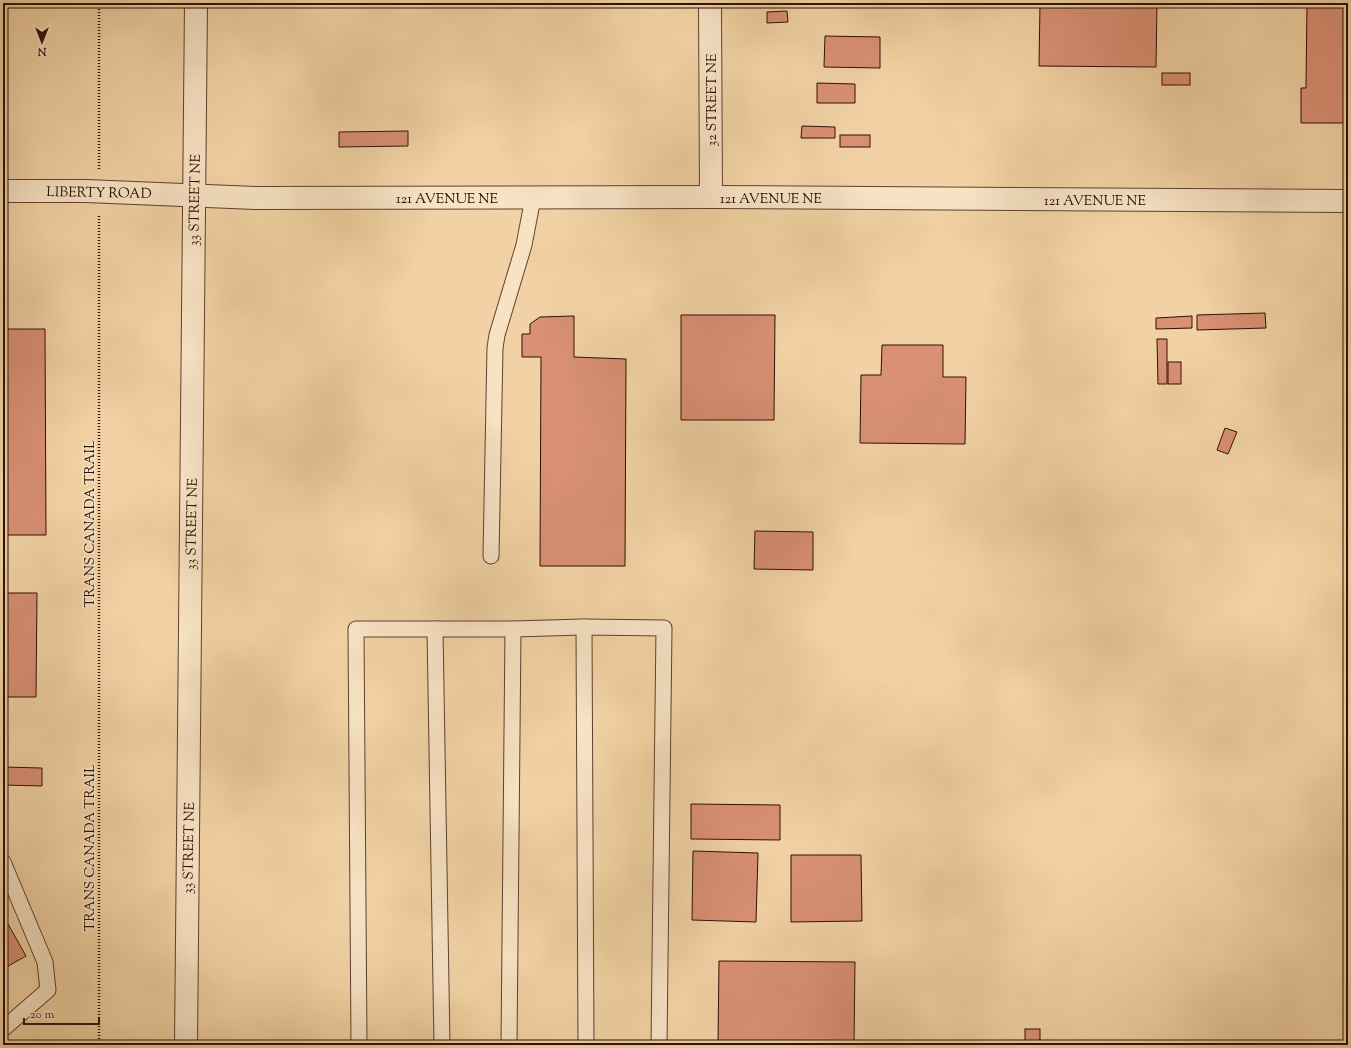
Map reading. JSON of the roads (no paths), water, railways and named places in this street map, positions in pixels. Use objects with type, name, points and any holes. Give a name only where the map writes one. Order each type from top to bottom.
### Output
[{"type":"street","name":"33 STREET NE","points":[[186,1045],[196,3]]},
{"type":"street","name":"32 STREET NE","points":[[710,3],[711,197]]},
{"type":"street","name":"LIBERTY ROAD","points":[[3,191],[195,195]]},
{"type":"street","name":"121 AVENUE NE","points":[[195,195],[255,198],[711,197],[1348,201]]},
{"type":"lane","points":[[491,556],[495,348],[497,335],[524,244],[533,198]]},
{"type":"lane","points":[[584,627],[586,1045]]},
{"type":"lane","points":[[359,1045],[356,629],[513,629],[584,627],[664,628],[659,1045]]},
{"type":"lane","points":[[435,629],[442,1045]]},
{"type":"lane","points":[[509,1045],[513,629]]},
{"type":"lane","points":[[3,862],[45,962],[48,990],[3,1028]]}]
